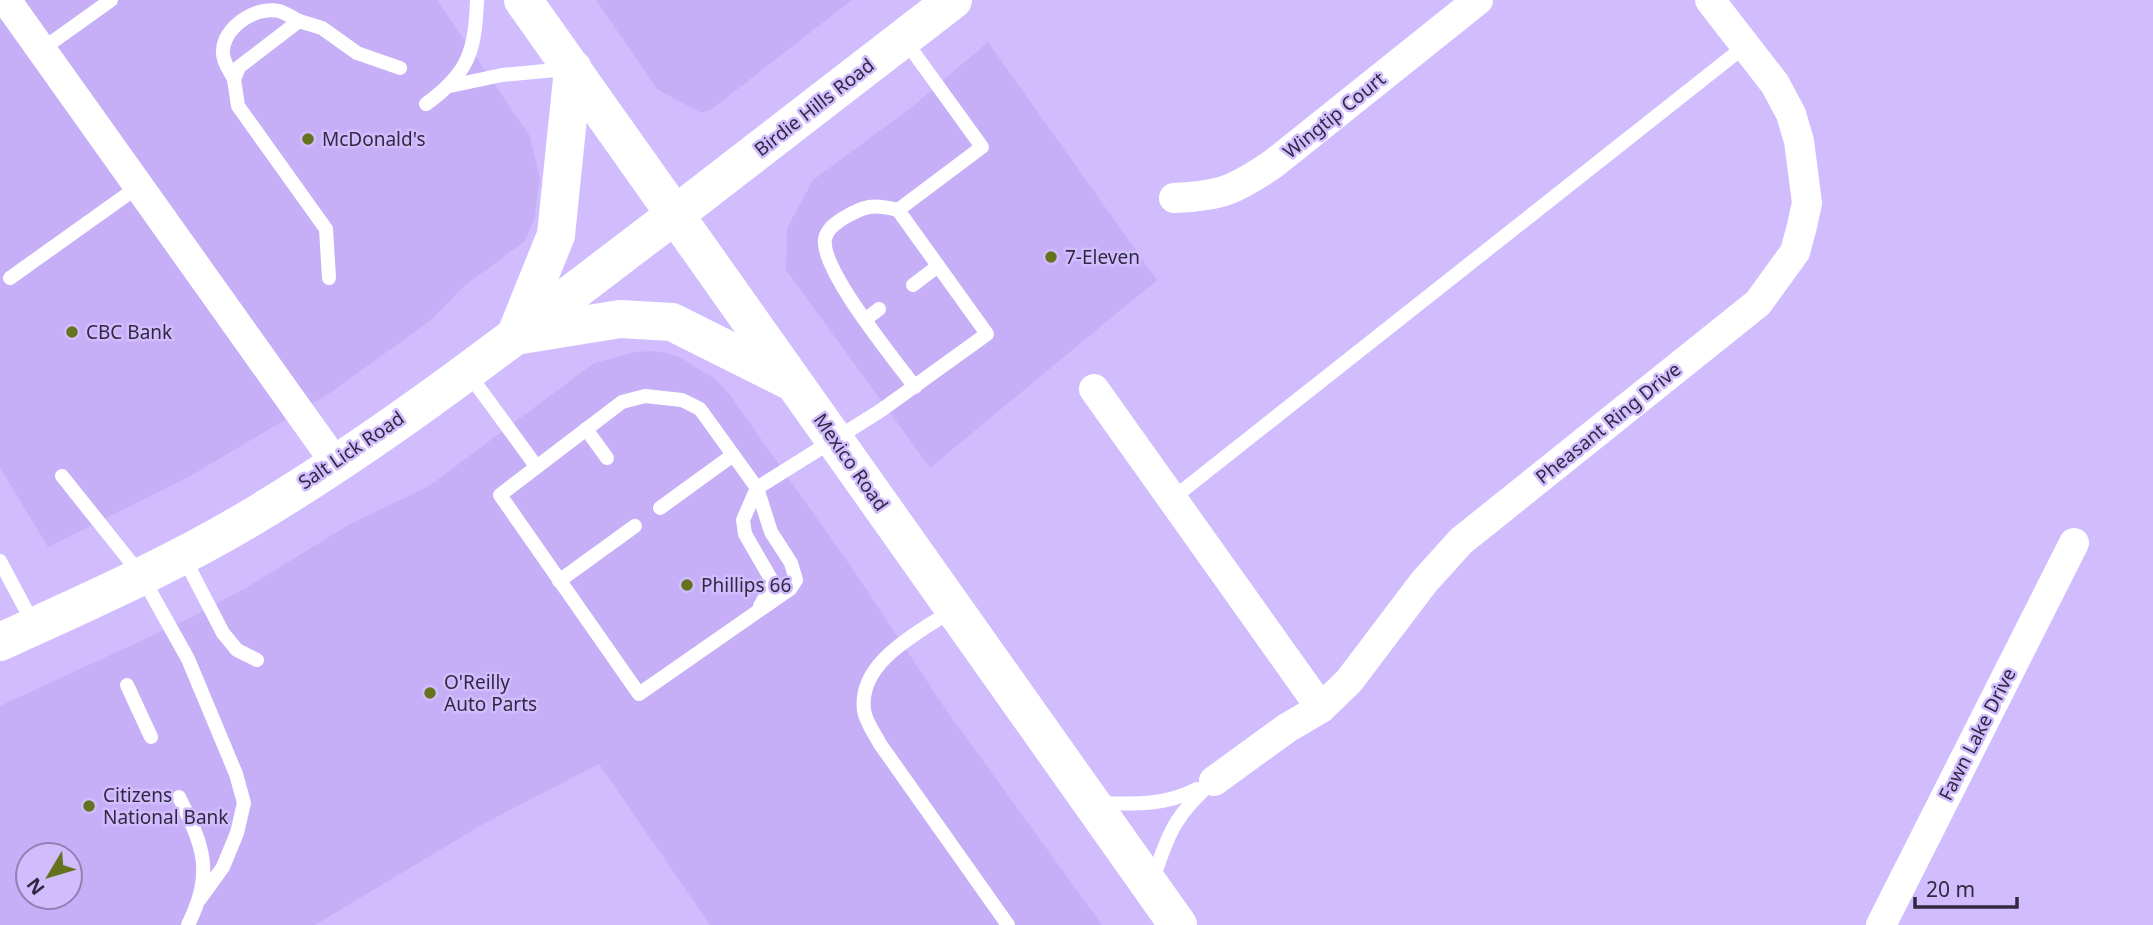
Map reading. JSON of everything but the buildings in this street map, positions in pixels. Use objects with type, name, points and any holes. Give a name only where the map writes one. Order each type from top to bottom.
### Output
[{"type":"main road","name":"Mexico Road","points":[[523,0],[1178,925]]},
{"type":"main road","name":"Birdie Hills Road","points":[[676,214],[953,0]]},
{"type":"main road","points":[[515,335],[556,234],[573,69]]},
{"type":"main road","name":"Salt Lick Road","points":[[0,642],[141,575],[252,517],[467,372],[676,214]]},
{"type":"main road","points":[[515,335],[620,319],[672,322],[796,384]]},
{"type":"street","points":[[6,0],[335,462]]},
{"type":"street","name":"Wingtip Court","points":[[1174,198],[1213,196],[1242,185],[1273,164],[1478,0]]},
{"type":"street","name":"Pheasant Ring Drive","points":[[1214,780],[1287,727],[1321,708],[1349,681],[1424,582],[1461,541],[1758,303],[1795,252],[1807,203],[1799,141],[1791,114],[1775,84],[1710,0]]},
{"type":"street","points":[[1094,389],[1321,708]]},
{"type":"street","name":"Fawn Lake Drive","points":[[1881,925],[2074,543]]},
{"type":"lane","points":[[426,104],[450,86],[464,68],[475,40],[477,0]]},
{"type":"lane","points":[[41,50],[104,2]]},
{"type":"lane","points":[[329,278],[326,229],[238,106],[234,79],[223,58],[223,44],[232,29],[244,19],[261,12],[278,10],[299,21],[322,28],[357,53],[400,68]]},
{"type":"lane","points":[[234,79],[239,67],[299,21]]},
{"type":"lane","points":[[898,210],[982,147],[903,38]]},
{"type":"lane","points":[[1172,499],[1745,46]]},
{"type":"lane","points":[[450,86],[502,75],[573,69]]},
{"type":"lane","points":[[10,278],[139,186]]},
{"type":"lane","points":[[756,613],[770,589],[771,579],[745,534],[743,520],[757,488],[915,387],[987,334],[898,210],[873,204],[832,225],[825,239],[827,255],[866,319],[915,387]]},
{"type":"lane","points":[[913,285],[938,266]]},
{"type":"lane","points":[[866,319],[879,309]]},
{"type":"lane","points":[[467,372],[536,467]]},
{"type":"lane","points":[[645,396],[681,400],[700,409],[757,488],[771,532],[791,564],[796,580],[790,589],[639,694],[500,495],[536,467],[622,402],[645,396]]},
{"type":"lane","points":[[586,429],[607,458]]},
{"type":"lane","points":[[660,508],[733,455]]},
{"type":"lane","points":[[62,477],[141,575],[188,659],[236,774],[244,803],[237,833],[223,867],[200,899],[188,925]]},
{"type":"lane","points":[[559,581],[635,526]]},
{"type":"lane","points":[[181,554],[223,633],[237,650],[257,660]]},
{"type":"lane","points":[[0,561],[35,626]]},
{"type":"lane","points":[[955,608],[891,652],[875,668],[865,687],[863,712],[880,744],[1008,925]]},
{"type":"lane","points":[[127,685],[151,737]]},
{"type":"lane","points":[[1092,803],[1146,804],[1169,801],[1214,780]]},
{"type":"lane","points":[[1151,887],[1168,835],[1179,815],[1214,780]]},
{"type":"lane","points":[[179,797],[205,856],[200,899]]},
{"type":"shaded area","points":[[0,0],[437,0],[530,136],[540,179],[534,220],[525,241],[463,287],[431,320],[330,393],[192,475],[48,547],[0,468]]},
{"type":"shaded area","points":[[596,0],[852,0],[712,109],[701,113],[657,89]]},
{"type":"shaded area","points":[[988,42],[1157,280],[930,468],[786,270],[787,228],[813,180],[913,106]]},
{"type":"shaded area","points":[[656,351],[678,356],[715,379],[730,395],[859,578],[942,704],[1102,925],[710,925],[599,764],[485,823],[315,925],[0,925],[0,706],[188,619],[249,586],[350,524],[429,486],[594,363],[635,352]]},
{"type":"place","name":"McDonald's","points":[[308,139]]},
{"type":"place","name":"7-Eleven","points":[[1051,257]]},
{"type":"place","name":"CBC Bank","points":[[72,332]]},
{"type":"place","name":"Phillips 66","points":[[687,585]]},
{"type":"place","name":"O'Reilly Auto Parts","points":[[430,693]]},
{"type":"place","name":"Citizens National Bank","points":[[89,806]]}]
